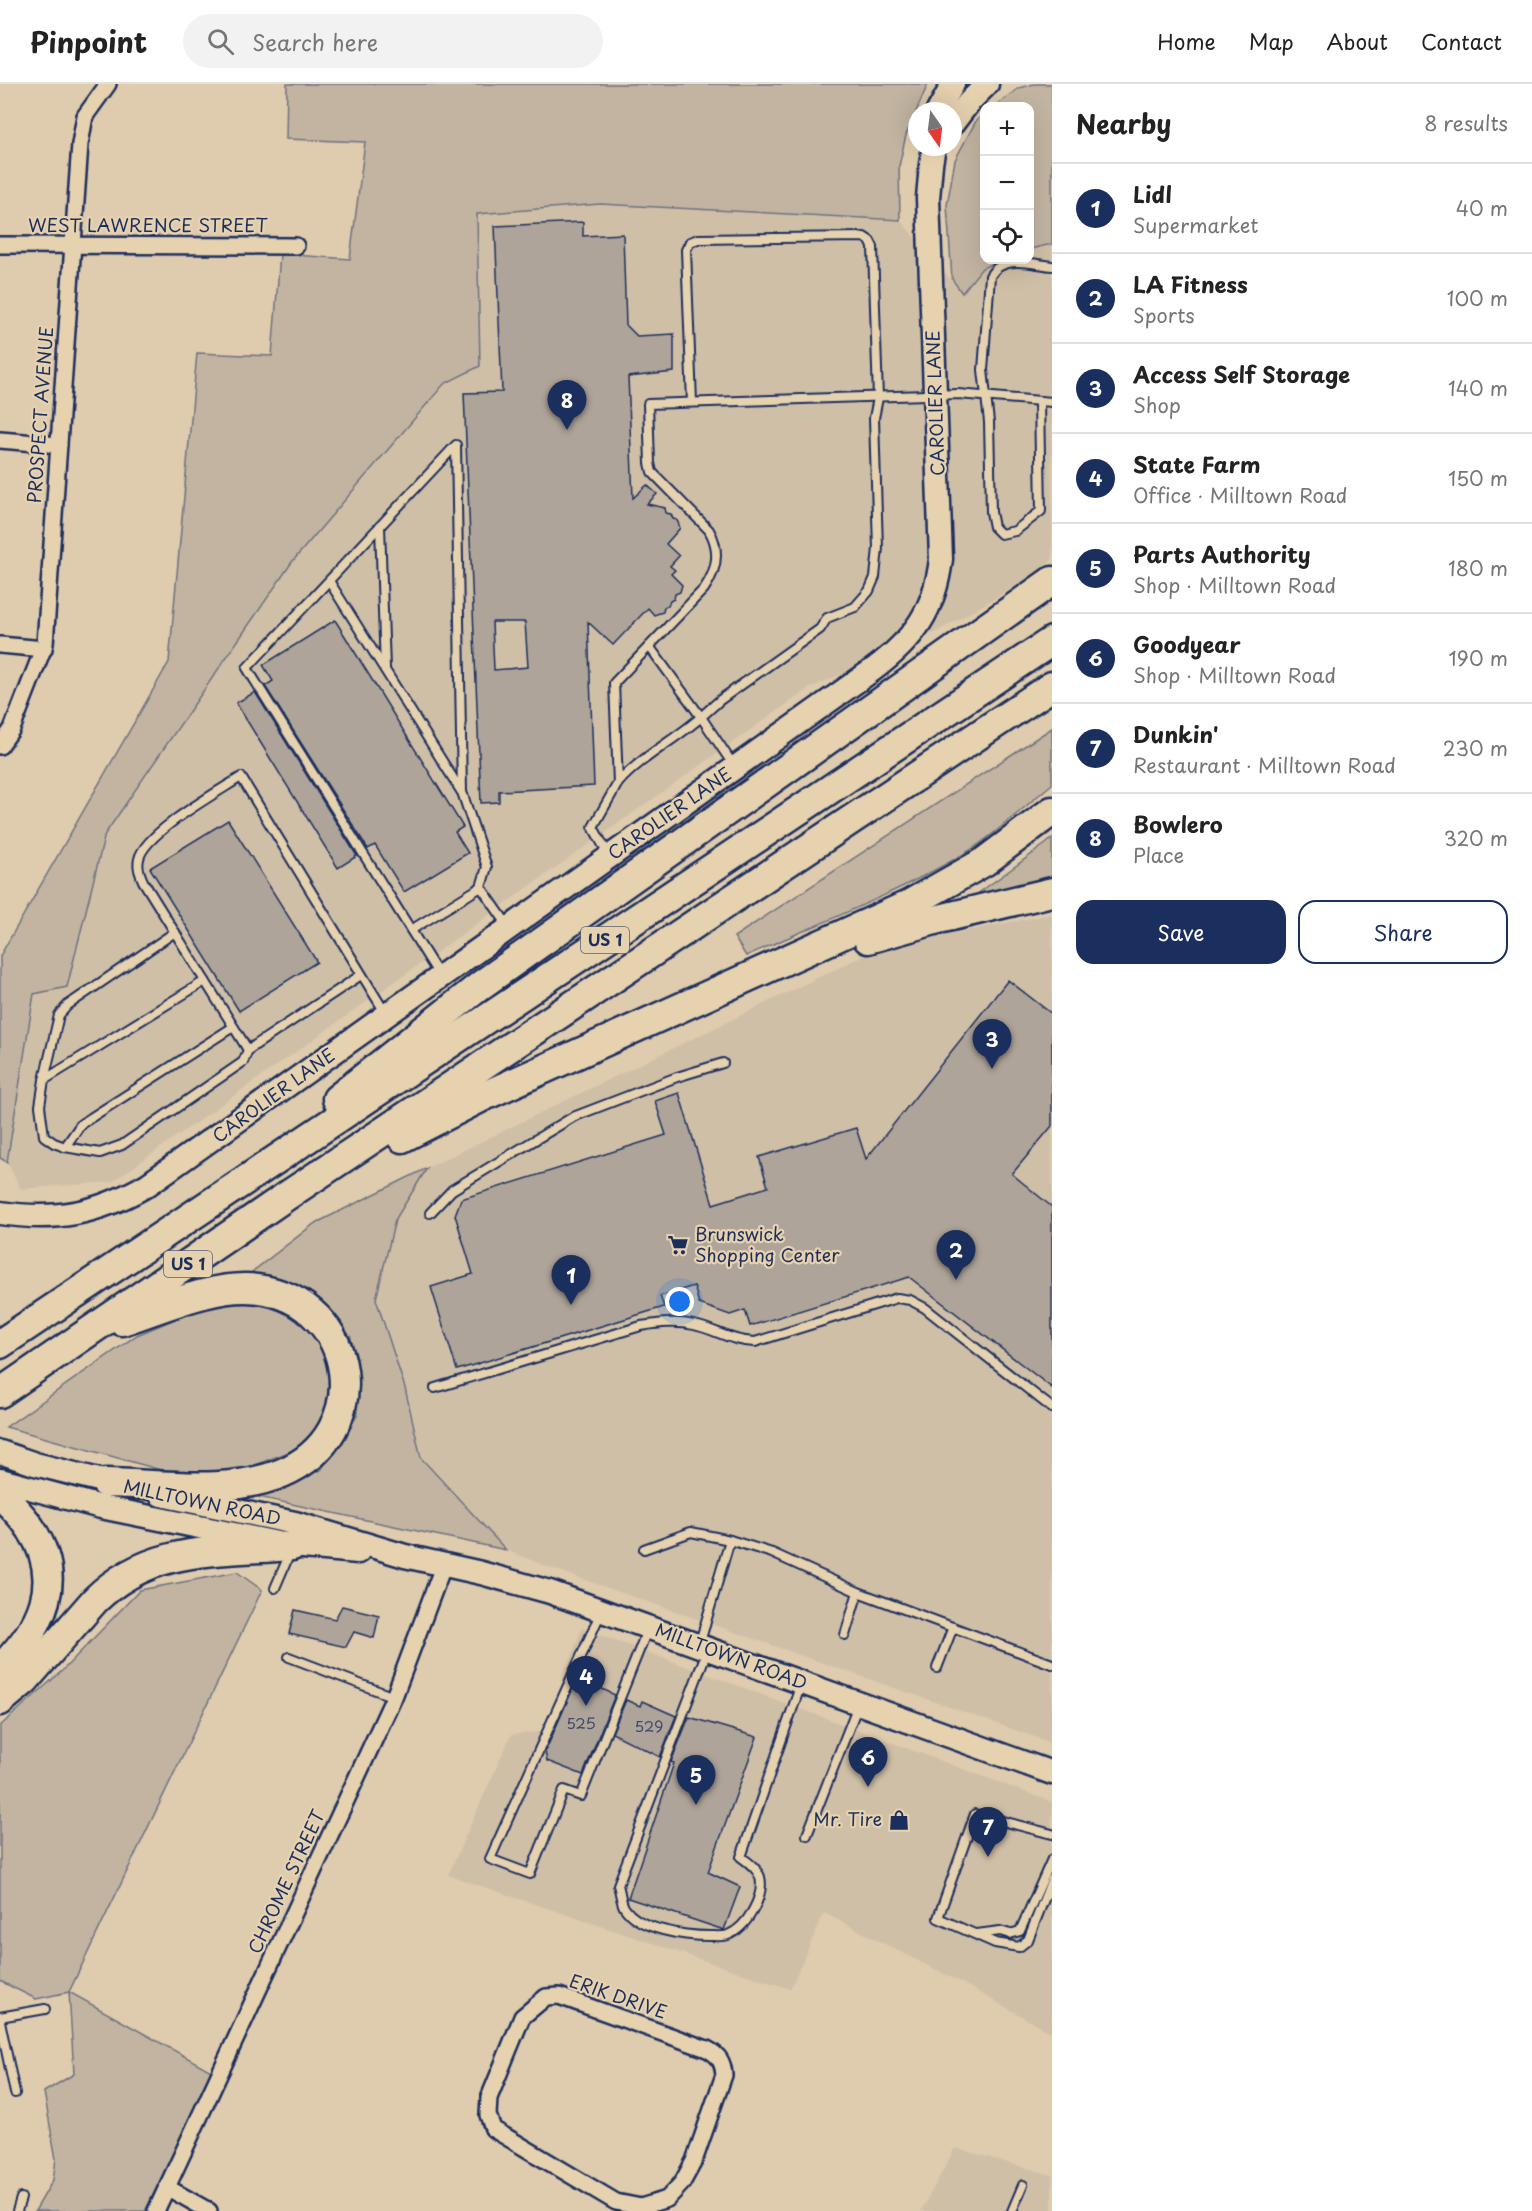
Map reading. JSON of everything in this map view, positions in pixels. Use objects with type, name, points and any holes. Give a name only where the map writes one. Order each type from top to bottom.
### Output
[{"type":"highway","points":[[176,1227],[481,985],[1052,581]]},
{"type":"highway","name":"US 1","points":[[0,1344],[1052,641]]},
{"type":"highway","name":"US 1","points":[[0,1393],[285,1197],[1052,686]]},
{"type":"highway","points":[[285,1197],[482,1098],[926,896],[984,862],[1052,811]]},
{"type":"highway","points":[[768,968],[935,920],[1052,892]]},
{"type":"highway","points":[[91,1331],[213,1292],[243,1288],[257,1289],[286,1296],[312,1313],[330,1334],[337,1347],[344,1372],[343,1398],[336,1424],[317,1450],[293,1468],[263,1478],[225,1484],[106,1482]]},
{"type":"highway","points":[[0,1494],[30,1526],[47,1561],[48,1574],[45,1602],[33,1630],[0,1669]]},
{"type":"highway","points":[[0,1701],[31,1673],[106,1589],[131,1572],[159,1561],[189,1554],[292,1546]]},
{"type":"street","name":"PROSPECT AVENUE","points":[[0,746],[12,729],[44,649],[80,144],[85,116],[108,84]]},
{"type":"street","points":[[943,102],[953,84]]},
{"type":"street","points":[[962,111],[987,84]]},
{"type":"street","name":"CAROLIER LANE","points":[[0,1213],[26,1217],[66,1216],[99,1208],[132,1194],[180,1163],[903,646],[923,619],[936,588],[941,559],[928,198],[933,156]]},
{"type":"street","name":"WEST LAWRENCE STREET","points":[[0,245],[296,246]]},
{"type":"street","points":[[0,441],[59,445]]},
{"type":"street","points":[[0,645],[44,649]]},
{"type":"street","name":"MILLTOWN ROAD","points":[[0,1452],[35,1464],[106,1482],[295,1523],[405,1556],[541,1590],[1052,1773]]},
{"type":"street","name":"MILLTOWN ROAD","points":[[0,1480],[101,1507],[292,1546],[405,1556]]},
{"type":"street","name":"CHROME STREET","points":[[156,2211],[394,1697],[444,1564]]},
{"type":"street","name":"ERIK DRIVE","points":[[560,1996],[707,2049],[717,2054],[723,2065],[724,2075],[694,2161],[682,2183],[667,2199],[640,2207],[612,2207],[493,2129],[488,2115],[489,2098],[522,2017],[546,1997],[560,1996]]},
{"type":"street","points":[[168,2188],[208,2211]]},
{"type":"lane","points":[[609,857],[593,827],[618,783],[632,766],[682,734],[720,700],[820,629],[827,618],[855,607],[873,584],[878,561],[874,418],[878,398],[873,247],[870,241],[864,237],[698,239],[690,243],[686,250],[692,402]]},
{"type":"lane","points":[[1039,401],[1042,507],[1035,517],[1020,528],[1001,534],[994,527],[991,512],[989,422],[983,370],[990,276],[994,270],[1009,261],[1052,266]]},
{"type":"lane","points":[[618,783],[614,683],[704,589],[716,565],[714,543],[709,530],[652,472],[648,404],[878,398],[936,394],[1052,402]]},
{"type":"lane","points":[[440,977],[247,668],[456,445],[462,792]]},
{"type":"lane","points":[[380,526],[385,669]]},
{"type":"lane","points":[[329,580],[462,792],[487,867],[482,887],[411,930]]},
{"type":"lane","points":[[649,646],[735,768]]},
{"type":"lane","points":[[248,1050],[143,882],[139,871],[139,857],[148,842],[163,828],[241,777],[387,1015]]},
{"type":"lane","points":[[482,887],[510,928]]},
{"type":"lane","points":[[175,932],[68,1005],[59,1015],[39,1106],[44,1136],[54,1143],[100,1153],[122,1145],[243,1062],[248,1050],[362,975]]},
{"type":"lane","points":[[44,1080],[205,981]]},
{"type":"lane","points":[[65,1147],[81,1124],[233,1026]]},
{"type":"lane","points":[[430,1213],[452,1190],[573,1117],[677,1077],[723,1063]]},
{"type":"lane","points":[[435,1388],[642,1326],[671,1322],[696,1325],[740,1341],[754,1342],[897,1299],[910,1300],[925,1308],[1052,1408]]},
{"type":"lane","points":[[644,1549],[691,1532],[730,1540],[772,1554],[858,1592],[1052,1664]]},
{"type":"lane","points":[[730,1540],[704,1647],[618,1885],[624,1907],[637,1918],[657,1929],[691,1936],[726,1936],[740,1928],[754,1909],[759,1893],[760,1878],[754,1868],[741,1857],[801,1683]]},
{"type":"lane","points":[[275,1588],[292,1546]]},
{"type":"lane","points":[[845,1635],[858,1592]]},
{"type":"lane","points":[[602,1611],[490,1859],[530,1874],[564,1790],[581,1796],[649,1628]]},
{"type":"lane","points":[[937,1668],[953,1627]]},
{"type":"lane","points":[[289,1657],[394,1697]]},
{"type":"lane","points":[[807,1835],[859,1704]]},
{"type":"lane","points":[[1052,1834],[975,1814],[938,1918],[995,1943],[1019,1947],[1028,1940],[1052,1879]]},
{"type":"lane","points":[[975,1934],[1000,1931],[1010,1934],[1020,1931],[1052,1859]]},
{"type":"lane","points":[[15,2092],[0,2019],[45,2009]]},
{"type":"lane","points":[[1012,2211],[1023,2185]]},
{"type":"lane","points":[[17,2211],[21,2198]]},
{"type":"shaded area","points":[[287,84],[928,84],[920,102],[908,102],[908,130],[899,166],[900,220],[600,204],[477,214],[480,366],[444,384],[292,562],[105,834],[67,987],[34,994],[7,1162],[0,1158],[0,956],[169,662],[197,353],[272,356],[280,254],[350,259],[365,142],[286,139]]},
{"type":"shaded area","points":[[1034,84],[1052,84],[1052,244],[1034,248],[1034,102],[1000,102],[1019,88]]},
{"type":"shaded area","points":[[980,118],[980,264],[992,264],[982,268],[962,293],[952,279],[947,205],[955,160],[957,156],[962,156],[962,147]]},
{"type":"shaded area","points":[[600,204],[900,220],[962,293],[982,268],[992,264],[1034,264],[1034,248],[1052,244],[1052,560],[1037,574],[938,631],[808,689],[112,1182],[21,1189],[7,1162],[34,993],[67,987],[105,834],[292,562],[445,384],[480,366],[477,213]]},
{"type":"shaded area","points":[[1052,728],[1052,784],[985,839],[936,870],[746,956],[734,937]]},
{"type":"shaded area","points":[[1052,838],[1052,881],[973,897],[1047,843]]},
{"type":"shaded area","points":[[1052,914],[1052,1743],[548,1567],[506,1550],[421,1458],[405,1388],[376,1299],[395,1220],[427,1168],[879,948]]},
{"type":"shaded area","points":[[427,1168],[395,1220],[376,1299],[405,1388],[421,1458],[506,1550],[245,1494],[321,1470],[357,1416],[351,1337],[299,1285],[248,1275],[314,1224]]},
{"type":"shaded area","points":[[271,1302],[315,1332],[331,1377],[329,1412],[302,1447],[236,1472],[161,1470],[6,1427],[137,1335],[211,1304]]},
{"type":"shaded area","points":[[237,1572],[262,1590],[69,1992],[36,1999],[0,1981],[0,1726],[63,1670],[140,1590]]},
{"type":"shaded area","points":[[582,1628],[1052,1802],[1052,2033],[964,1984],[824,1913],[790,1989],[448,1875],[511,1735],[545,1731]]},
{"type":"shaded area","points":[[69,1992],[213,2072],[145,2211],[35,2211],[53,2180],[56,2159],[44,2092],[74,2074]]},
{"type":"shaded area","points":[[955,2148],[1052,2175],[1052,2211],[921,2211]]},
{"type":"building","points":[[583,222],[583,236],[623,234],[626,325],[637,336],[674,334],[674,372],[628,377],[633,498],[647,485],[657,494],[647,504],[665,508],[666,513],[671,514],[673,519],[677,520],[680,528],[666,544],[679,556],[670,566],[675,570],[671,574],[682,585],[680,592],[675,594],[674,599],[664,607],[663,612],[654,615],[648,608],[613,645],[588,622],[594,786],[499,791],[499,802],[481,803],[464,393],[502,392],[495,226]],"holes":[[[492,622],[525,622],[528,667],[494,670]]]},
{"type":"building","points":[[335,620],[463,827],[455,832],[468,853],[404,892],[375,845],[368,849],[265,686],[273,681],[263,665]]},
{"type":"building","points":[[255,692],[357,856],[338,868],[236,703]]},
{"type":"building","points":[[228,820],[317,962],[239,1011],[150,868]]},
{"type":"building","name":"Brunswick Shopping Center","points":[[1008,980],[1052,1014],[1052,1126],[1012,1174],[1052,1207],[1052,1388],[909,1277],[750,1326],[745,1310],[730,1315],[699,1304],[694,1286],[660,1296],[664,1307],[457,1370],[431,1287],[473,1274],[455,1215],[461,1199],[666,1135],[655,1101],[679,1093],[713,1204],[768,1187],[759,1157],[856,1128],[866,1159]]},
{"type":"building","points":[[342,1606],[379,1615],[374,1638],[354,1632],[346,1647],[289,1634],[295,1610],[335,1619]]},
{"type":"building","points":[[578,1677],[615,1695],[583,1775],[547,1761],[545,1752]]},
{"type":"building","points":[[626,1700],[640,1706],[642,1701],[676,1716],[660,1757],[612,1733]]},
{"type":"building","points":[[689,1717],[757,1737],[708,1872],[740,1887],[724,1930],[628,1898],[674,1763],[671,1762]]},
{"type":"place","name":"Bowlero","points":[[567,430]]},
{"type":"place","name":"Access Self Storage","points":[[992,1069]]},
{"type":"place","name":"Brunswick Shopping Center","points":[[678,1245]]},
{"type":"place","name":"LA Fitness","points":[[956,1280]]},
{"type":"place","name":"Lidl","points":[[571,1305]]},
{"type":"place","name":"State Farm","points":[[586,1706]]},
{"type":"place","name":"Goodyear","points":[[868,1787]]},
{"type":"place","name":"Parts Authority","points":[[696,1805]]},
{"type":"place","name":"Mr. Tire","points":[[899,1820]]},
{"type":"place","name":"Dunkin'","points":[[988,1857]]}]
